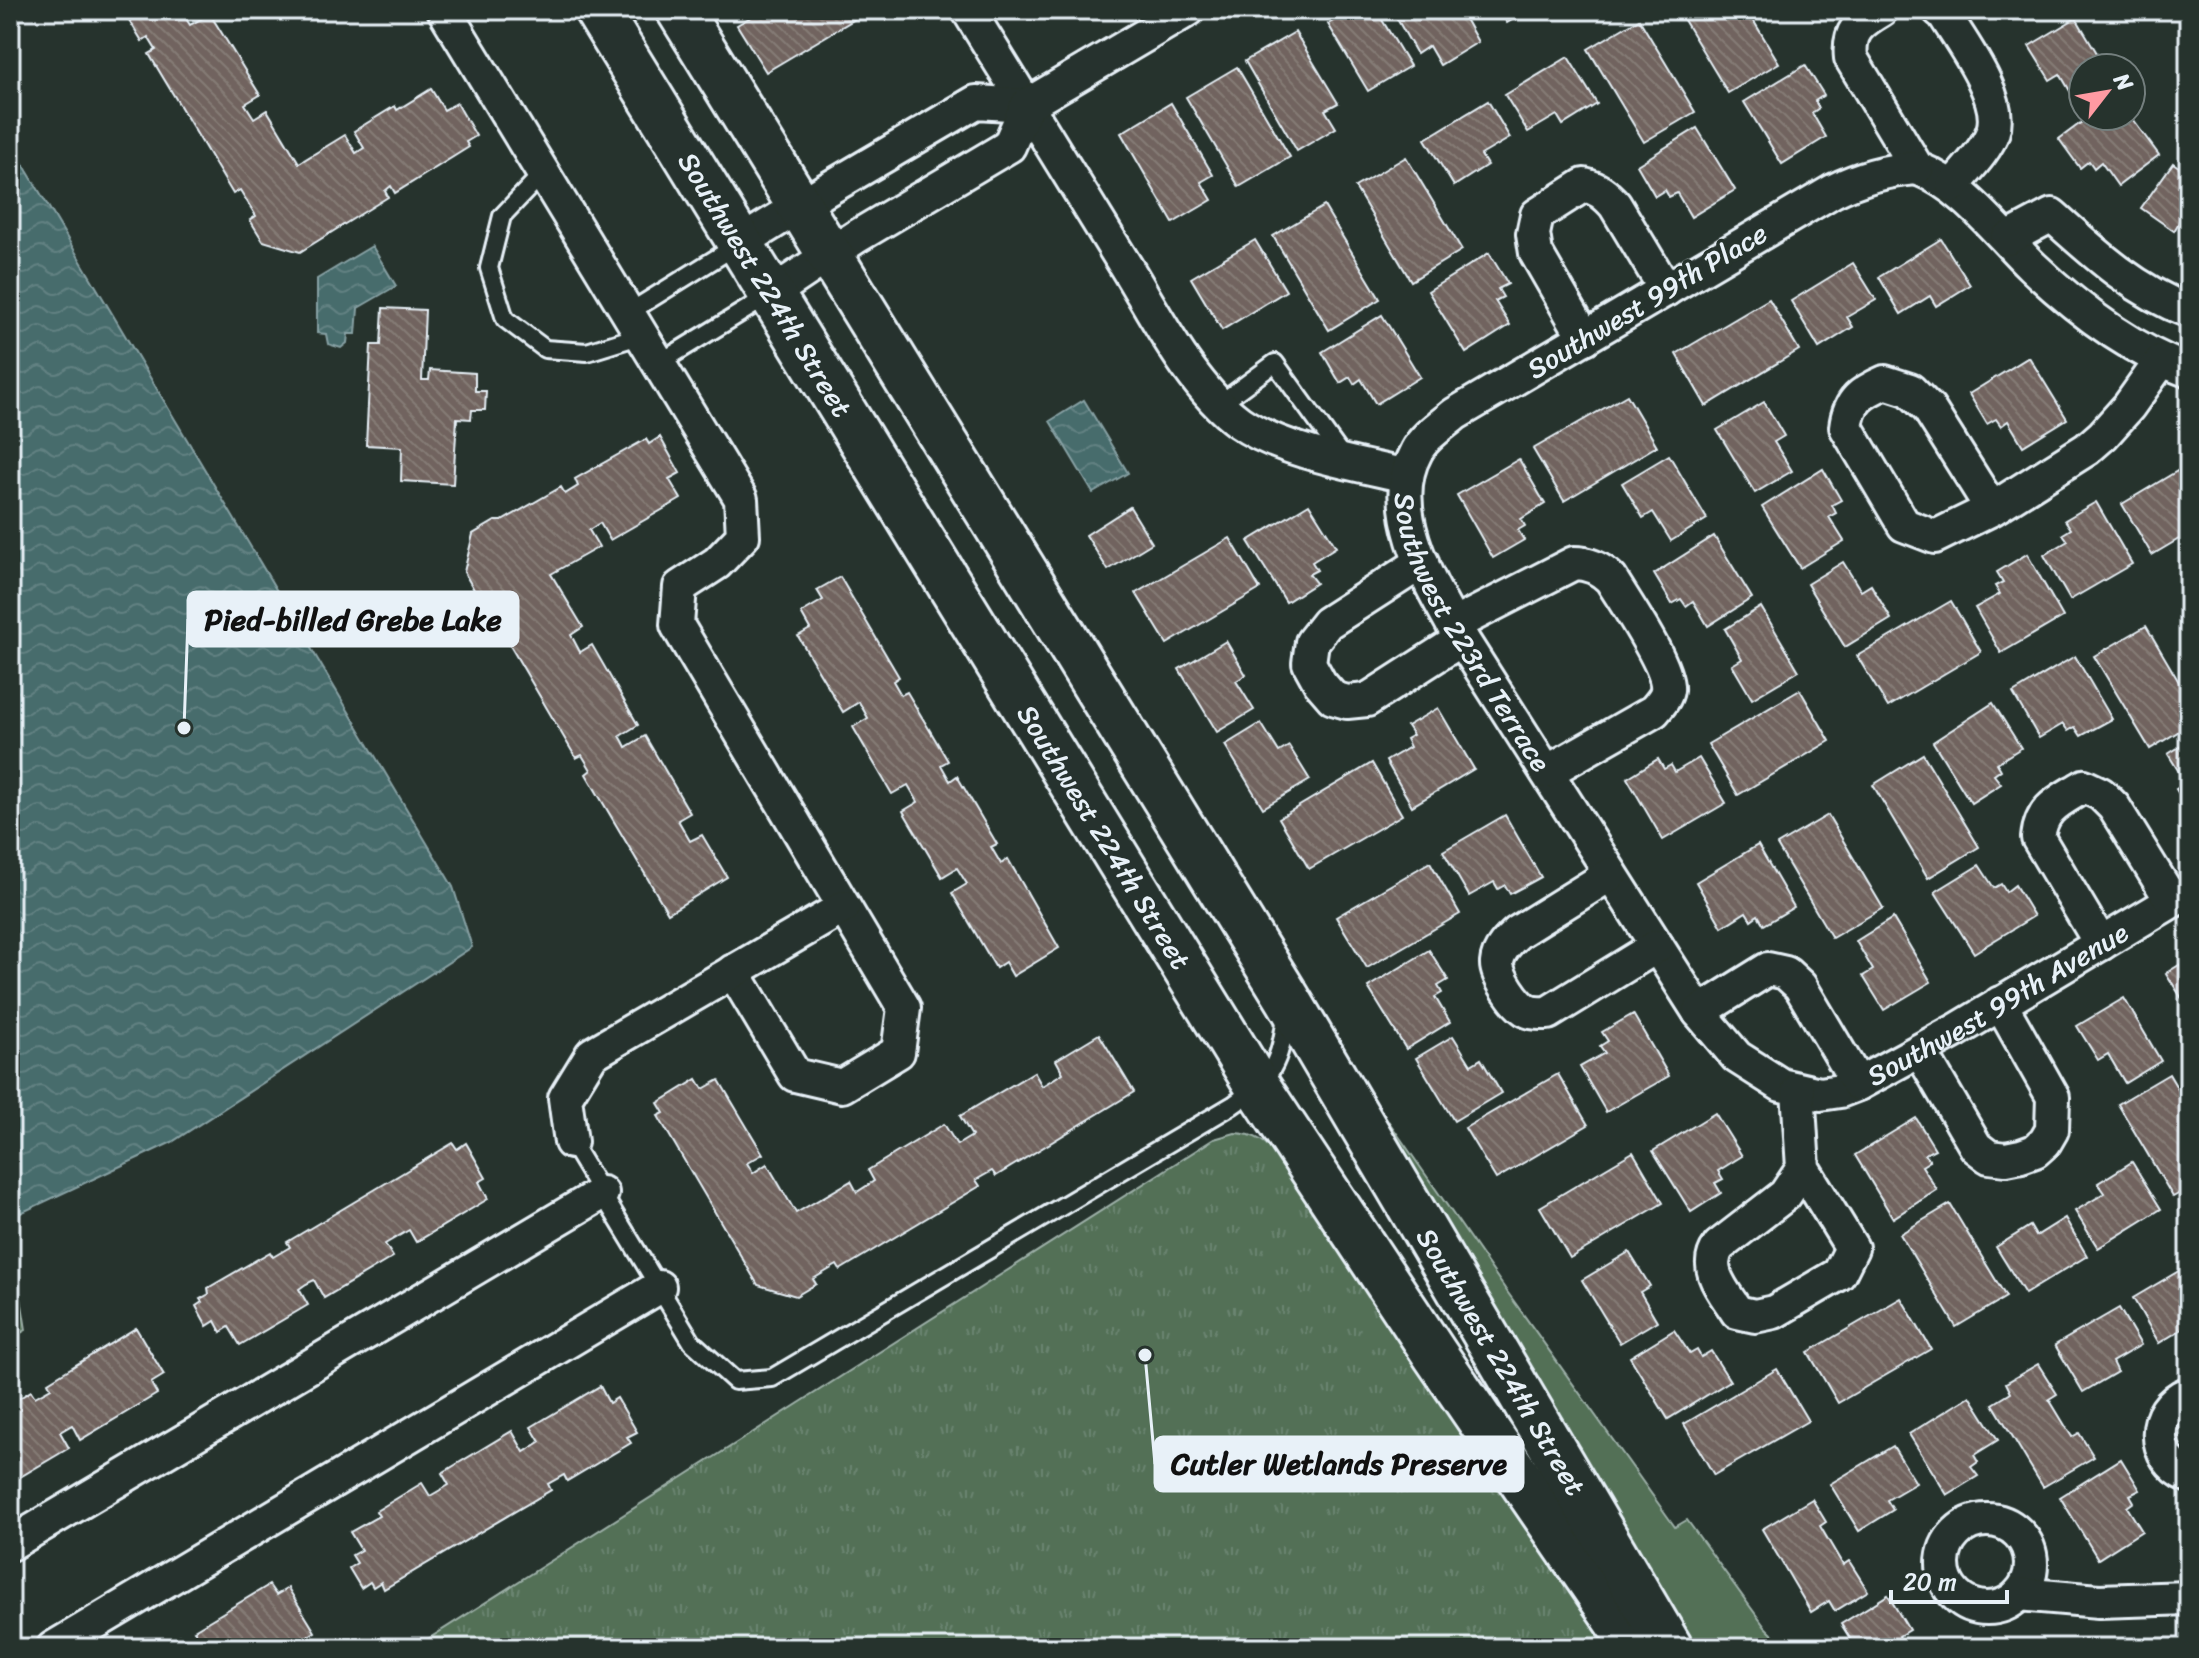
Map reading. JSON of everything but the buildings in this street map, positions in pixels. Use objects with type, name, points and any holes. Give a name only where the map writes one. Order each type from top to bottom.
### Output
[{"type":"street","points":[[444,10],[741,499],[743,536],[717,563],[680,587],[677,625],[904,1008],[898,1052],[842,1086],[795,1075],[733,971]]},
{"type":"street","name":"Southwest 224th Street","points":[[597,10],[1258,1087],[1375,1266],[1636,1648]]},
{"type":"street","name":"Southwest 224th Street","points":[[679,10],[1288,999],[1670,1648]]},
{"type":"street","name":"Southwest 223rd Terrace","points":[[968,10],[1178,350],[1218,405],[1266,437],[1311,453],[1407,476],[1404,504],[1422,562],[1458,632],[1611,874],[1699,1012],[1737,1057],[1781,1085],[1798,1090]]},
{"type":"street","points":[[740,243],[976,102],[1027,105],[1188,10]]},
{"type":"street","points":[[1881,10],[1854,31],[1849,43],[1851,58],[1917,168],[1953,186],[2032,265],[2104,326],[2137,349],[2175,366],[2129,406],[2103,435],[2068,463],[1992,509],[1935,537],[1904,525],[1846,427],[1848,410],[1868,389],[1885,382],[1910,390],[1929,409],[1992,509]]},
{"type":"street","points":[[1939,10],[1983,79],[1995,116],[1993,131],[1985,147],[1953,186]]},
{"type":"street","points":[[771,294],[829,254],[1009,146],[1027,105]]},
{"type":"street","name":"Southwest 99th Place","points":[[1407,476],[1416,451],[1428,436],[1455,414],[1813,202],[1856,180],[1895,169],[1917,168]]},
{"type":"street","points":[[1585,338],[1536,253],[1533,234],[1537,215],[1584,185],[1606,195],[1615,205],[1666,290]]},
{"type":"street","points":[[2007,239],[2052,215],[2105,263],[2129,280],[2189,311]]},
{"type":"street","points":[[1422,562],[1327,623],[1312,642],[1309,663],[1333,698],[1347,702],[1367,700],[1458,632],[1574,563],[1603,571],[1611,579],[1665,673],[1667,690],[1654,711],[1547,772]]},
{"type":"street","points":[[2101,944],[2038,838],[2040,821],[2052,806],[2084,786],[2101,794],[2114,807],[2181,896]]},
{"type":"street","points":[[1611,874],[1518,932],[1505,944],[1497,961],[1498,971],[1519,1005],[1529,1012],[1548,1013],[1657,946]]},
{"type":"street","name":"Southwest 99th Avenue","points":[[1798,1090],[1820,1094],[1858,1084],[1920,1051],[2181,896]]},
{"type":"street","points":[[571,1142],[565,1098],[592,1054],[844,907]]},
{"type":"street","points":[[1699,1012],[1768,969],[1786,973],[1800,986],[1858,1084]]},
{"type":"street","points":[[1920,1051],[1976,1147],[1989,1157],[2006,1159],[2035,1151],[2052,1130],[2053,1097],[2000,1003]]},
{"type":"street","points":[[1798,1090],[1803,1168],[1852,1248],[1839,1274],[1774,1312],[1755,1316],[1737,1312],[1717,1281],[1712,1262],[1714,1253],[1785,1195],[1803,1168]]},
{"type":"street","points":[[10,1544],[602,1193]]},
{"type":"street","points":[[53,1648],[659,1287]]},
{"type":"street","points":[[2189,1393],[2169,1407],[2159,1435],[2169,1462],[2179,1472],[2189,1476]]},
{"type":"street","points":[[2019,1594],[2099,1601],[2189,1598]]},
{"type":"lane","points":[[543,173],[502,216],[489,268],[505,319],[545,349],[587,352],[635,324],[740,243]]},
{"type":"lane","points":[[659,363],[771,294]]},
{"type":"lane","points":[[1218,405],[1275,363],[1346,462]]},
{"type":"lane","points":[[571,1142],[692,1342],[735,1381],[772,1378],[1233,1105],[1258,1087],[1272,1070],[1281,1050],[1288,999]]},
{"type":"green space","points":[[1389,1122],[1675,1527],[1687,1520],[1765,1627],[1786,1648],[1681,1648],[1384,1126]]},
{"type":"green space","points":[[1235,1133],[1258,1138],[1286,1163],[1624,1648],[414,1648],[1214,1139]]},
{"type":"green space","points":[[10,1228],[26,1330],[10,1339]]},
{"type":"water","points":[[10,142],[453,887],[472,947],[172,1142],[10,1218]]},
{"type":"water","points":[[372,246],[396,286],[358,308],[356,334],[348,334],[347,343],[341,348],[328,344],[326,334],[317,333],[317,279]]},
{"type":"water","points":[[1084,400],[1128,473],[1093,493],[1050,421]]},
{"type":"place","name":"Pied-billed Grebe Lake","points":[[184,728]]},
{"type":"place","name":"Cutler Wetlands Preserve","points":[[1145,1355]]}]
